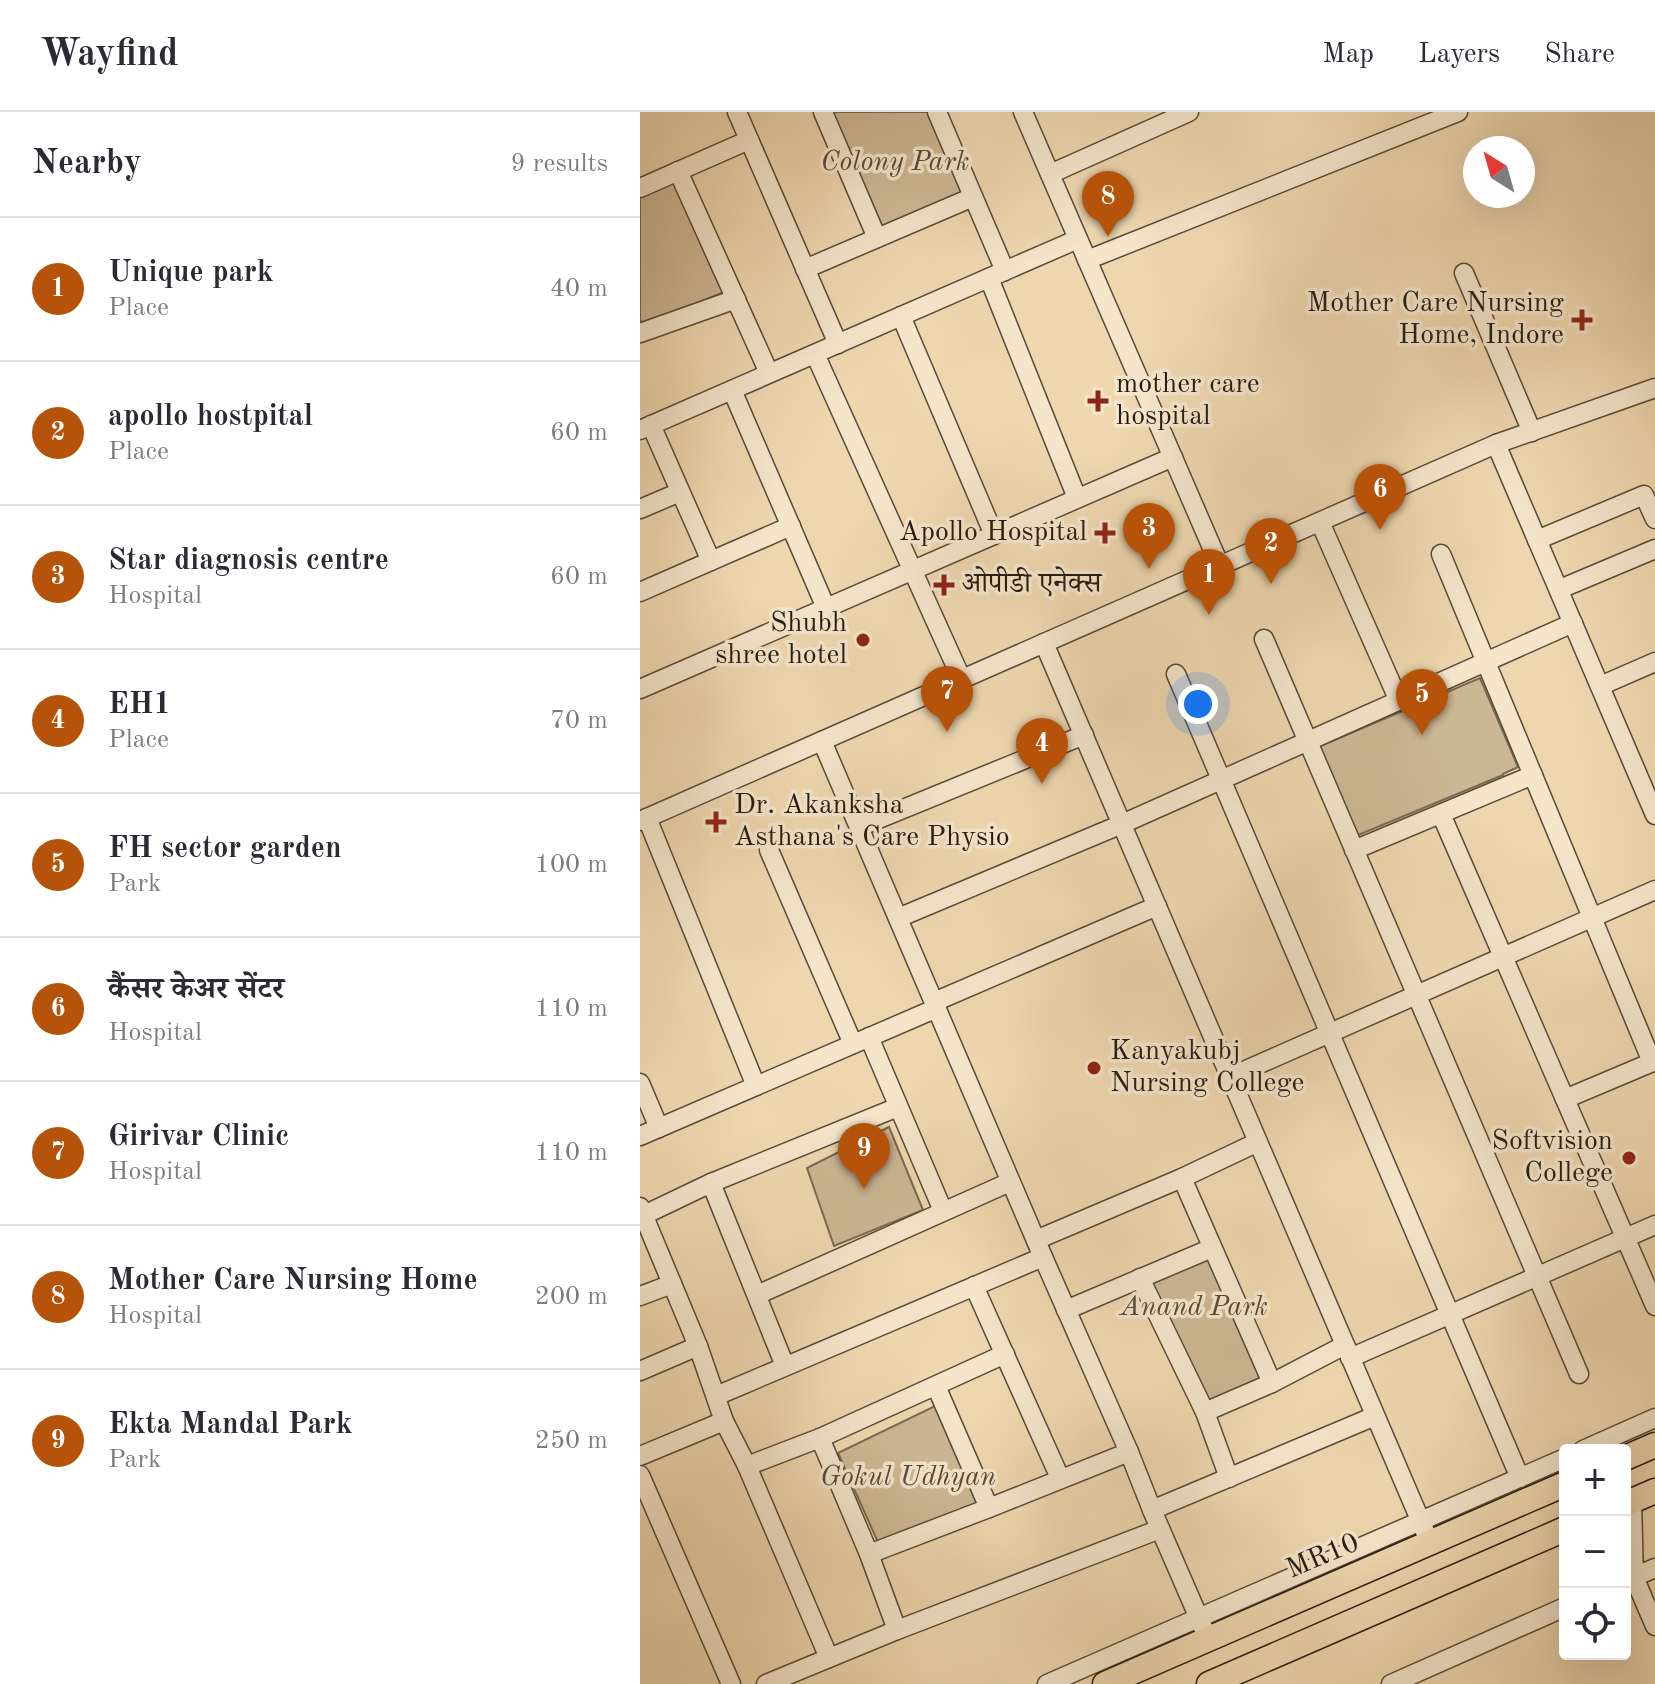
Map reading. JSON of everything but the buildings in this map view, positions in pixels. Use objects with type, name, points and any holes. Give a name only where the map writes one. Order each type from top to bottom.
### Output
[{"type":"main road","points":[[1631,1455],[1655,1445]]},
{"type":"main road","name":"MR10","points":[[1105,1684],[1203,1629],[1425,1532],[1559,1486]]},
{"type":"main road","points":[[1631,1501],[1655,1491]]},
{"type":"main road","points":[[1209,1684],[1559,1532]]},
{"type":"street","points":[[737,112],[838,344]]},
{"type":"street","points":[[823,112],[877,238]]},
{"type":"street","points":[[937,112],[973,197],[997,274],[1077,498]]},
{"type":"street","points":[[1023,112],[1220,566]]},
{"type":"street","points":[[1050,174],[1189,112]]},
{"type":"street","points":[[1087,260],[1430,117],[1458,112]]},
{"type":"street","points":[[640,188],[749,140]]},
{"type":"street","points":[[678,171],[769,373]]},
{"type":"street","points":[[805,269],[973,197]]},
{"type":"street","points":[[711,561],[680,492],[646,428],[1078,239]]},
{"type":"street","points":[[1464,273],[1532,432]]},
{"type":"street","points":[[640,333],[736,299]]},
{"type":"street","points":[[901,316],[994,535]]},
{"type":"street","points":[[815,354],[962,680]]},
{"type":"street","points":[[756,1086],[643,819],[1496,444],[1655,388]]},
{"type":"street","points":[[732,390],[826,608]]},
{"type":"street","points":[[1496,444],[1655,815]]},
{"type":"street","points":[[640,689],[1173,457]]},
{"type":"street","points":[[640,509],[680,492]]},
{"type":"street","points":[[1537,540],[1644,495],[1655,519]]},
{"type":"street","points":[[1320,522],[1399,701]]},
{"type":"street","points":[[640,592],[791,526]]},
{"type":"street","points":[[1560,589],[1655,549]]},
{"type":"street","points":[[1441,554],[1654,1061],[1565,1099]]},
{"type":"street","points":[[898,918],[1122,824],[1573,623]]},
{"type":"street","points":[[1264,639],[1579,1374]]},
{"type":"street","points":[[1044,643],[1425,1532],[1520,1478],[1559,1461]]},
{"type":"street","points":[[1600,686],[1655,662]]},
{"type":"street","points":[[1176,674],[1520,1478]]},
{"type":"street","points":[[859,827],[1084,735]]},
{"type":"street","points":[[822,741],[1203,1629]]},
{"type":"street","points":[[1354,850],[1533,775]]},
{"type":"street","points":[[1441,814],[1655,1306]]},
{"type":"street","points":[[769,850],[861,1040],[898,1107],[943,1211]]},
{"type":"street","points":[[1230,1077],[1655,890]]},
{"type":"street","points":[[640,1136],[1157,906]]},
{"type":"street","points":[[640,1083],[659,1128]]},
{"type":"street","points":[[829,1658],[747,1466],[724,1421],[698,1346],[641,1213],[898,1107]]},
{"type":"street","points":[[716,1396],[974,1286],[1039,1249],[1258,1142]]},
{"type":"street","points":[[1182,1178],[1272,1383]]},
{"type":"street","points":[[757,1295],[1010,1182]]},
{"type":"street","points":[[711,1183],[785,1366]]},
{"type":"street","points":[[1205,1412],[1348,1352],[1450,1315],[1655,1225]]},
{"type":"street","points":[[1066,1310],[1212,1248]]},
{"type":"street","points":[[1140,1278],[1205,1412],[1229,1478]]},
{"type":"street","points":[[640,1296],[672,1284]]},
{"type":"street","points":[[974,1286],[1060,1478]]},
{"type":"street","points":[[640,1371],[698,1346]]},
{"type":"street","points":[[747,1466],[820,1438],[1005,1354]]},
{"type":"street","points":[[936,1386],[989,1508]]},
{"type":"street","points":[[1152,1510],[1375,1416]]},
{"type":"street","points":[[1596,1444],[1655,1418]]},
{"type":"street","points":[[640,1456],[724,1421]]},
{"type":"street","points":[[820,1438],[897,1630]]},
{"type":"street","points":[[869,1554],[1129,1452]]},
{"type":"street","points":[[640,1475],[731,1684]]},
{"type":"street","points":[[766,1684],[1160,1529]]},
{"type":"street","points":[[1631,1575],[1655,1568]]},
{"type":"street","points":[[1631,1582],[1655,1626]]},
{"type":"street","points":[[1391,1684],[1559,1610]]},
{"type":"street","points":[[1047,1684],[1128,1670]]},
{"type":"green space","name":"Colony Park","points":[[836,112],[928,112],[966,200],[881,229],[818,120]]},
{"type":"green space","points":[[677,180],[724,292],[643,326],[640,318],[640,195]]},
{"type":"green space","points":[[1480,678],[1518,767],[1356,836],[1318,747]]},
{"type":"green space","points":[[889,1127],[923,1210],[834,1246],[807,1168]]},
{"type":"green space","name":"Anand Park","points":[[1208,1253],[1263,1380],[1202,1404],[1142,1278]]},
{"type":"green space","name":"Gokul Udhyan","points":[[935,1406],[980,1508],[881,1549],[838,1453]]},
{"type":"place","name":"Mother Care Nursing Home","points":[[1108,237]]},
{"type":"place","name":"Mother Care Nursing Home, Indore","points":[[1582,320]]},
{"type":"place","name":"mother care hospital","points":[[1098,401]]},
{"type":"place","name":"कैंसर केअर सेंटर","points":[[1380,530]]},
{"type":"place","name":"Apollo Hospital","points":[[1105,533]]},
{"type":"place","name":"Star diagnosis centre","points":[[1149,569]]},
{"type":"place","name":"apollo hostpital","points":[[1271,584]]},
{"type":"place","name":"ओपीडी एनेक्स","points":[[944,585]]},
{"type":"place","name":"Unique park","points":[[1209,615]]},
{"type":"place","name":"Shubh shree hotel","points":[[863,640]]},
{"type":"place","name":"Girivar Clinic","points":[[947,732]]},
{"type":"place","name":"FH sector garden","points":[[1422,735]]},
{"type":"place","name":"EH1","points":[[1042,784]]},
{"type":"place","name":"Dr. Akanksha Asthana's Care Physio","points":[[716,822]]},
{"type":"place","name":"Kanyakubj Nursing College","points":[[1094,1068]]},
{"type":"place","name":"Softvision College","points":[[1629,1158]]},
{"type":"place","name":"Ekta Mandal Park","points":[[864,1189]]}]
